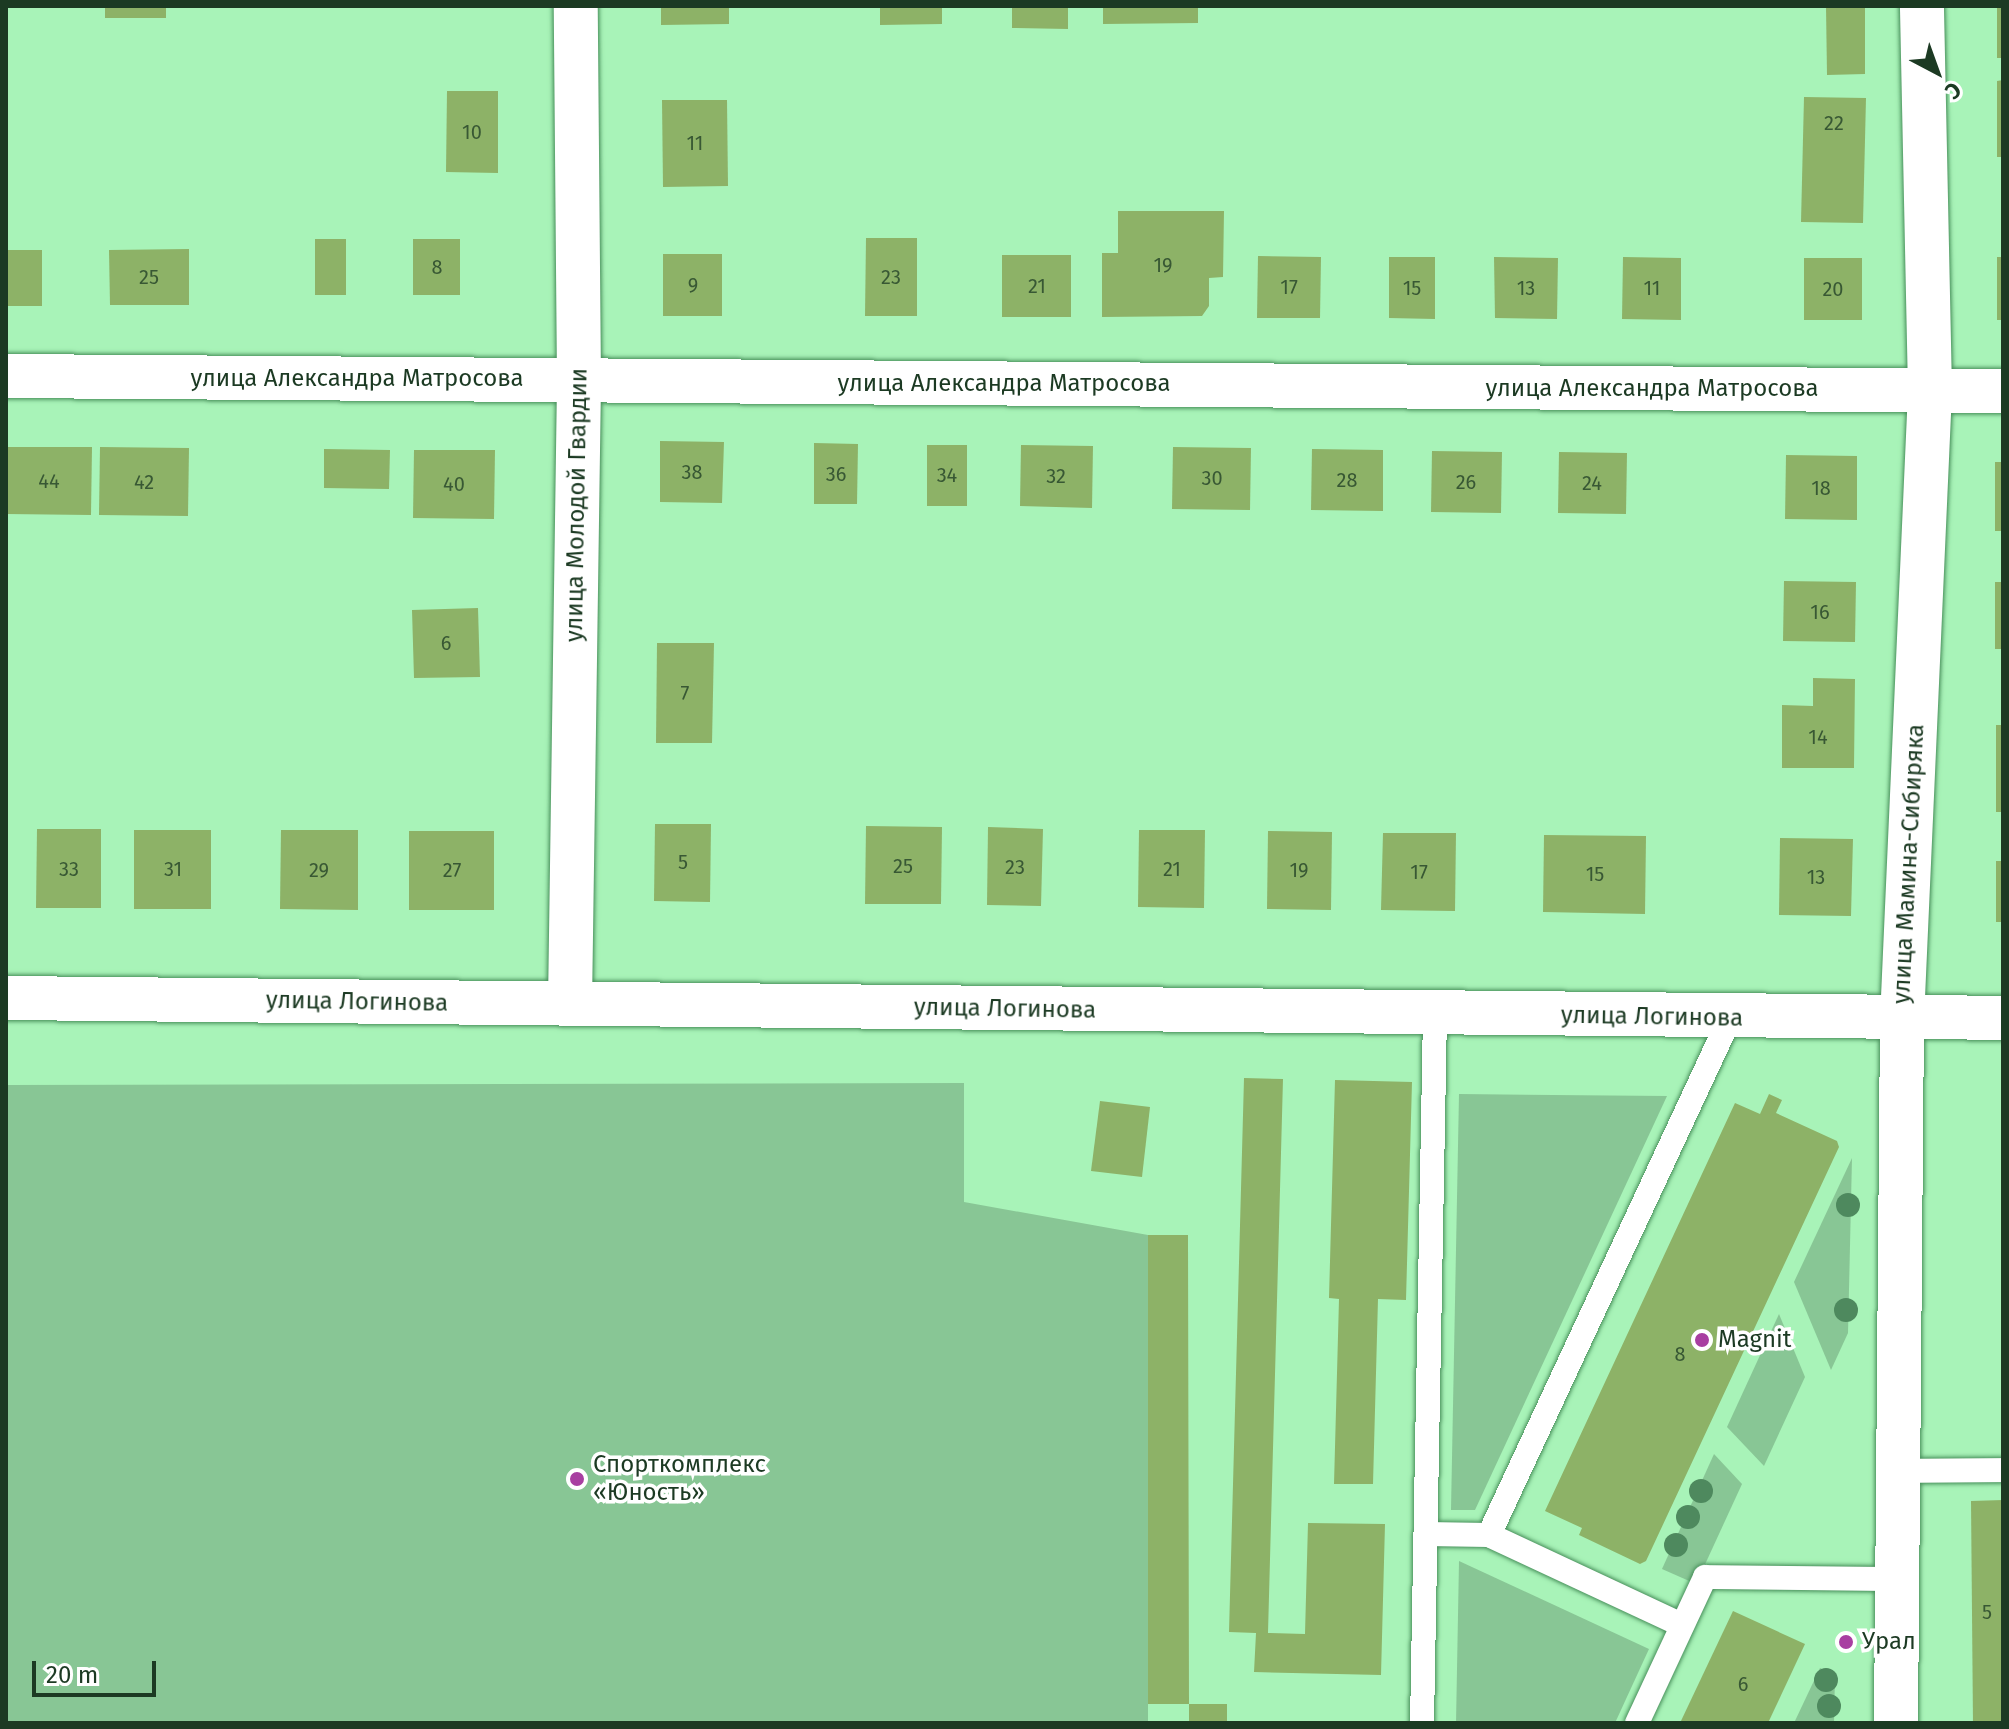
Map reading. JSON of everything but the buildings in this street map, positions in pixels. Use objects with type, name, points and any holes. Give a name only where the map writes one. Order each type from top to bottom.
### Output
[{"type":"street","name":"улица Молодой Гвардии","points":[[570,1004],[579,381],[576,6]]},
{"type":"street","name":"улица Мамина-Сибиряка","points":[[1896,1723],[1902,1020],[1930,391],[1922,6]]},
{"type":"street","name":"улица Александра Матросова","points":[[6,376],[2003,391]]},
{"type":"street","name":"улица Логинова","points":[[6,998],[1902,1020],[2003,1018]]},
{"type":"lane","points":[[1422,1723],[1435,1014]]},
{"type":"lane","points":[[1489,1535],[1730,1018]]},
{"type":"lane","points":[[1898,1471],[2003,1470]]},
{"type":"lane","points":[[1426,1534],[1489,1535],[1682,1625]]},
{"type":"lane","points":[[1637,1723],[1705,1577],[1897,1579]]},
{"type":"green space","name":"Спорткомплекс «Юность»","points":[[964,1083],[964,1202],[1148,1235],[1148,1723],[6,1723],[6,1085]]},
{"type":"green space","points":[[1459,1094],[1667,1096],[1475,1510],[1451,1510]]},
{"type":"green space","points":[[1852,1158],[1848,1333],[1831,1370],[1794,1282]]},
{"type":"green space","points":[[1779,1314],[1805,1377],[1764,1466],[1727,1427]]},
{"type":"green space","points":[[1714,1454],[1742,1484],[1696,1584],[1662,1569]]},
{"type":"green space","points":[[1459,1561],[1649,1649],[1615,1723],[1456,1723]]},
{"type":"green space","points":[[1820,1668],[1835,1675],[1834,1723],[1794,1723]]},
{"type":"place","name":"Magnit","points":[[1702,1340]]},
{"type":"place","name":"Спорткомплекс «Юность»","points":[[577,1479]]},
{"type":"place","name":"Урал","points":[[1846,1642]]}]
